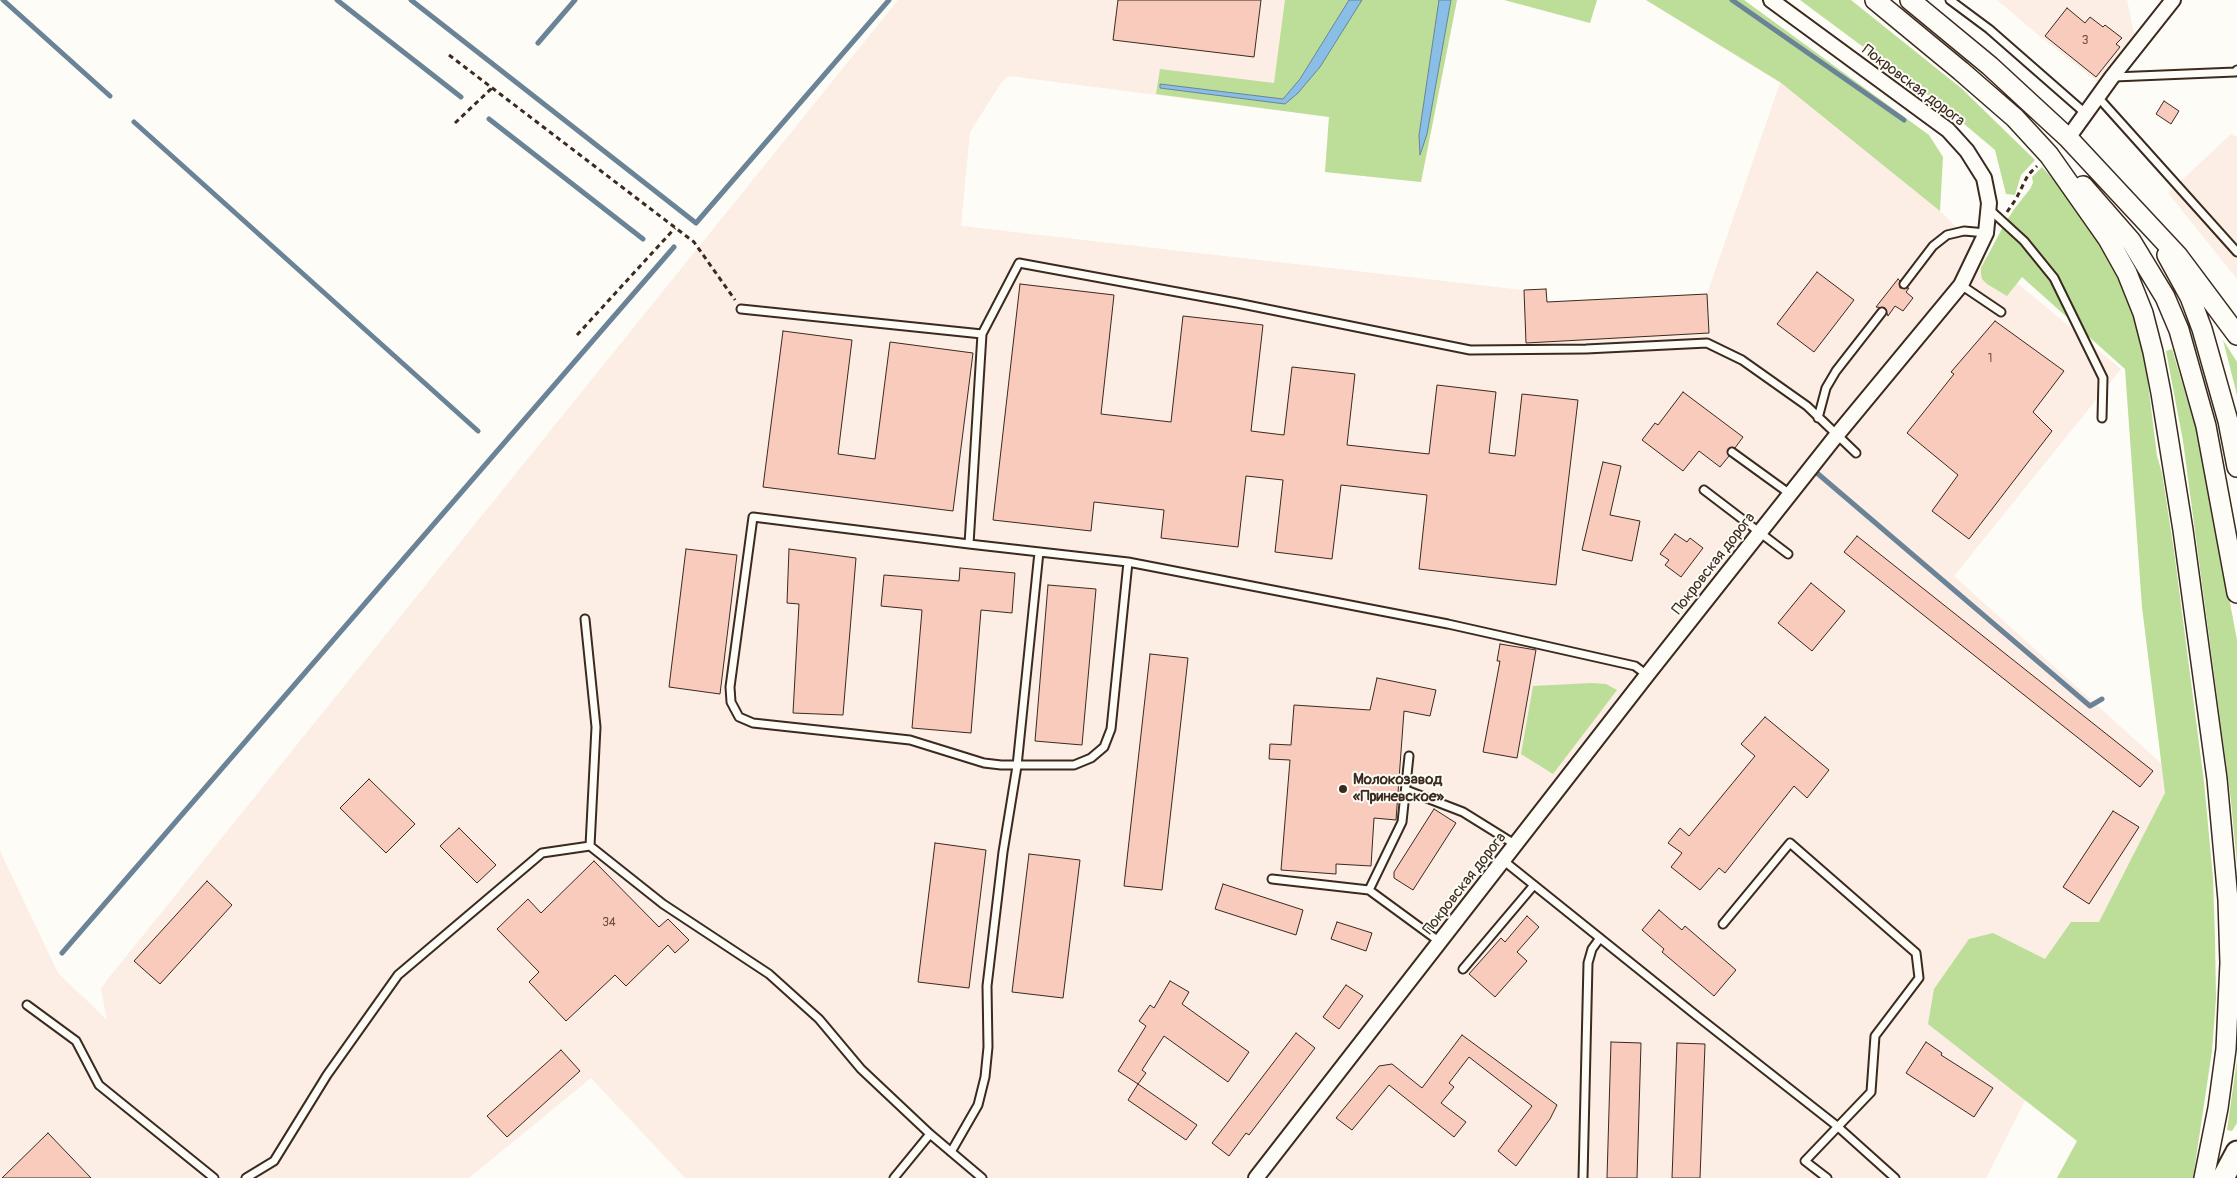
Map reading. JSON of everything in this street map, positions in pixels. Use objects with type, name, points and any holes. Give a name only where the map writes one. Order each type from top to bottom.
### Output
[{"type":"main road","points":[[1876,0],[1962,71],[2014,118],[2054,161],[2108,239],[2127,273],[2143,313],[2156,368],[2182,530],[2217,779],[2230,932],[2226,1049],[2218,1108],[2204,1178]]},
{"type":"main road","points":[[1910,0],[1990,66],[2068,138],[2178,256],[2237,335]]},
{"type":"main road","points":[[2054,161],[2077,179],[2131,241],[2165,297],[2179,330],[2206,426],[2237,593]]},
{"type":"main road","points":[[2156,231],[2175,272],[2190,297],[2202,330],[2228,421],[2237,467]]},
{"type":"main road","points":[[2223,1178],[2237,1152]]},
{"type":"street","name":"Покровская дорога","points":[[1256,1178],[1647,675],[1836,436],[1961,285],[1986,233],[1988,208],[1984,178],[1967,151],[1948,130],[1771,0]]},
{"type":"street","points":[[2068,138],[2112,77],[2173,0]]},
{"type":"lane","points":[[1950,0],[1988,29],[2085,113]]},
{"type":"lane","points":[[2112,77],[2235,72],[2237,70]]},
{"type":"lane","points":[[2098,96],[2237,252]]},
{"type":"lane","points":[[1988,208],[2024,241],[2054,278],[2103,378],[2102,418]]},
{"type":"lane","points":[[1904,284],[1933,246],[1947,235],[1964,231],[1986,233]]},
{"type":"lane","points":[[969,544],[982,334],[1019,263],[1237,303],[1470,350],[1586,349],[1707,343],[1742,360],[1807,406],[1836,436],[1856,453]]},
{"type":"lane","points":[[1961,285],[2001,312]]},
{"type":"lane","points":[[740,309],[982,334]]},
{"type":"lane","points":[[1818,418],[1826,388],[1836,371],[1882,312]]},
{"type":"lane","points":[[1732,452],[1790,494]]},
{"type":"lane","points":[[1704,490],[1788,554]]},
{"type":"lane","points":[[1128,562],[1111,728],[1104,747],[1091,758],[1074,765],[1017,766],[984,763],[910,740],[753,723],[739,717],[731,702],[730,687],[753,518],[1128,562],[1448,624],[1635,666],[1647,675]]},
{"type":"lane","points":[[951,1152],[978,1105],[986,1077],[988,1048],[987,986],[1003,852],[1017,766],[1039,552]]},
{"type":"lane","points":[[585,619],[596,727],[590,846]]},
{"type":"lane","points":[[1368,890],[1402,822],[1409,756]]},
{"type":"lane","points":[[1406,790],[1463,812],[1516,844]]},
{"type":"lane","points":[[1723,924],[1790,843],[1916,953],[1919,978],[1874,1036],[1870,1092],[1805,1161],[1827,1178]]},
{"type":"lane","points":[[246,1178],[274,1161],[327,1074],[398,975],[542,853],[590,846],[663,904],[769,974],[819,1019],[861,1069],[930,1134],[982,1178]]},
{"type":"lane","points":[[1504,860],[1838,1126],[1894,1178]]},
{"type":"lane","points":[[1272,879],[1368,890],[1440,942]]},
{"type":"lane","points":[[1463,969],[1534,885]]},
{"type":"lane","points":[[1583,1178],[1588,963],[1592,949],[1600,938]]},
{"type":"lane","points":[[27,1005],[76,1041],[99,1085],[214,1178]]},
{"type":"lane","points":[[894,1178],[930,1134]]},
{"type":"path","points":[[449,55],[694,242],[740,309]]},
{"type":"path","points":[[454,123],[493,87]]},
{"type":"path","points":[[577,335],[675,228]]},
{"type":"shaded area","points":[[898,0],[1457,0],[1421,182],[1325,172],[1329,117],[1009,76],[1001,83],[970,132],[961,226],[1523,290],[1546,289],[1547,302],[1707,294],[1780,83],[1646,0],[1686,0],[1940,211],[1989,260],[2121,369],[1954,576],[2184,784],[1986,1178],[685,1178],[591,1078],[469,1178],[0,1178],[0,851],[58,973],[107,1020],[101,989],[107,980]]},
{"type":"shaded area","points":[[1997,0],[2127,0],[2135,38],[2099,83]]},
{"type":"shaded area","points":[[2231,134],[2237,137],[2237,279],[2168,193]]},
{"type":"green space","points":[[1285,0],[1349,0],[1300,79],[1283,99],[1160,84],[1160,88],[1285,104],[1298,93],[1320,67],[1362,0],[1439,0],[1419,135],[1420,154],[1427,134],[1451,0],[1457,0],[1421,182],[1325,172],[1329,117],[1156,94],[1160,69],[1274,83]]},
{"type":"green space","points":[[1504,0],[1597,0],[1590,23]]},
{"type":"green space","points":[[1646,0],[1744,0],[1929,135],[1943,157],[1940,211],[1780,82]]},
{"type":"green space","points":[[1800,0],[1851,0],[1961,88],[2035,160],[2021,175],[2015,195],[2006,194],[1995,150],[1944,107]]},
{"type":"green space","points":[[2042,167],[2066,194],[2108,255],[2136,322],[2147,375],[2157,456],[2162,473],[2174,551],[2204,782],[2213,878],[2215,938],[2216,998],[2212,1051],[2193,1178],[2057,1178],[2077,1141],[1928,1024],[1934,989],[1969,939],[1993,933],[2045,959],[2071,922],[2099,922],[2165,793],[2142,607],[2125,369],[2022,277],[2007,296],[1987,284],[1982,279],[1981,274],[1981,268],[2005,223],[2030,189],[2033,183],[2032,177]]},
{"type":"green space","points":[[2223,340],[2237,362],[2237,396],[2235,387]]},
{"type":"green space","points":[[2172,349],[2199,439],[2237,640],[2237,864],[2231,801],[2183,441],[2166,351]]},
{"type":"green space","points":[[1606,684],[1617,690],[1553,774],[1521,754],[1533,686]]},
{"type":"green space","points":[[2237,1060],[2237,1123],[2232,1131],[2227,1130]]},
{"type":"water","points":[[1349,0],[1362,0],[1320,67],[1298,93],[1285,104],[1160,88],[1160,84],[1283,99],[1300,79]]},
{"type":"water","points":[[1439,0],[1451,0],[1427,134],[1420,155],[1419,135]]},
{"type":"building","points":[[1118,0],[1261,0],[1254,57],[1113,40]]},
{"type":"building","points":[[2067,8],[2085,23],[2090,17],[2103,27],[2105,25],[2122,38],[2116,44],[2120,47],[2096,77],[2045,36]]},
{"type":"building","points":[[2164,101],[2179,111],[2171,124],[2156,114]]},
{"type":"building","points":[[1817,272],[1854,300],[1814,352],[1777,324]]},
{"type":"building","points":[[1898,279],[1900,281],[1900,288],[1909,288],[1906,292],[1913,298],[1903,311],[1895,306],[1888,316],[1885,308],[1876,307]]},
{"type":"building","points":[[1020,284],[1114,295],[1101,414],[1171,422],[1183,316],[1263,325],[1251,431],[1284,435],[1292,367],[1355,374],[1347,445],[1429,454],[1437,385],[1496,392],[1489,453],[1515,456],[1522,394],[1578,400],[1556,585],[1419,569],[1427,495],[1341,485],[1332,559],[1275,552],[1283,480],[1246,476],[1238,547],[1161,538],[1164,510],[1094,502],[1091,531],[993,520]]},
{"type":"building","points":[[1546,289],[1547,302],[1707,294],[1709,333],[1526,343],[1524,290]]},
{"type":"building","points":[[1995,321],[2064,371],[2033,412],[2052,431],[1969,539],[1932,511],[1958,475],[1907,433],[1954,374],[1951,372]]},
{"type":"building","points":[[783,331],[852,340],[838,454],[875,459],[890,342],[973,353],[953,511],[763,487]]},
{"type":"building","points":[[1683,392],[1743,437],[1735,448],[1728,449],[1729,456],[1720,467],[1699,451],[1683,471],[1642,440],[1655,423],[1658,425]]},
{"type":"building","points":[[1603,462],[1621,466],[1610,515],[1640,521],[1632,561],[1582,550]]},
{"type":"building","points":[[1675,534],[1687,542],[1690,538],[1703,548],[1681,577],[1665,565],[1669,560],[1660,554]]},
{"type":"building","points":[[1857,536],[2153,771],[2140,787],[1844,552]]},
{"type":"building","points":[[686,549],[737,555],[720,694],[669,687]]},
{"type":"building","points":[[789,549],[856,558],[843,715],[793,713],[799,604],[787,603]]},
{"type":"building","points":[[960,568],[1015,573],[1012,613],[981,610],[971,733],[912,728],[922,610],[881,606],[884,575],[959,581]]},
{"type":"building","points":[[1811,583],[1845,611],[1812,651],[1778,623]]},
{"type":"building","points":[[1048,585],[1096,589],[1082,745],[1035,741]]},
{"type":"building","points":[[1500,644],[1536,650],[1517,758],[1483,752],[1500,661],[1497,661]]},
{"type":"building","points":[[1150,654],[1188,658],[1162,890],[1124,886]]},
{"type":"building","name":"Молокозавод «Приневское»","points":[[1377,678],[1436,690],[1430,716],[1404,711],[1396,820],[1374,818],[1371,866],[1336,864],[1336,874],[1281,870],[1290,760],[1269,759],[1270,744],[1291,745],[1294,705],[1370,710]]},
{"type":"building","points":[[1765,717],[1829,770],[1807,798],[1794,786],[1725,873],[1719,868],[1700,890],[1671,867],[1682,853],[1668,843],[1680,828],[1689,836],[1755,756],[1741,744]]},
{"type":"building","points":[[369,779],[415,824],[386,853],[340,808]]},
{"type":"building","points":[[1434,809],[1456,823],[1413,890],[1394,878],[1394,872]]},
{"type":"building","points":[[2113,811],[2139,827],[2089,904],[2063,887]]},
{"type":"building","points":[[459,828],[496,865],[477,883],[440,846]]},
{"type":"building","points":[[935,843],[986,850],[969,988],[918,982]]},
{"type":"building","points":[[1029,854],[1080,860],[1063,998],[1012,992]]},
{"type":"building","points":[[594,861],[659,927],[668,919],[689,940],[675,953],[668,945],[626,986],[615,975],[566,1021],[529,982],[539,972],[497,929],[528,899],[541,913]]},
{"type":"building","points":[[207,881],[232,905],[160,984],[134,961]]},
{"type":"building","points":[[1223,884],[1303,910],[1296,935],[1215,909]]},
{"type":"building","points":[[1659,910],[1682,930],[1685,926],[1736,970],[1714,996],[1662,952],[1664,949],[1642,930]]},
{"type":"building","points":[[1527,916],[1539,927],[1517,952],[1527,961],[1495,997],[1469,974],[1501,938],[1505,942]]},
{"type":"building","points":[[1337,922],[1372,933],[1366,951],[1331,939]]},
{"type":"building","points":[[1170,981],[1189,992],[1182,1004],[1249,1052],[1228,1082],[1164,1036],[1142,1070],[1146,1073],[1138,1084],[1118,1071],[1146,1026],[1139,1021],[1150,1005],[1154,1008]]},
{"type":"building","points":[[1346,985],[1363,996],[1339,1029],[1323,1017]]},
{"type":"building","points":[[1296,1033],[1315,1048],[1249,1135],[1246,1133],[1229,1156],[1212,1143]]},
{"type":"building","points":[[1462,1035],[1557,1105],[1550,1119],[1516,1166],[1498,1151],[1532,1106],[1469,1057],[1449,1083],[1454,1087],[1441,1103],[1466,1122],[1454,1137],[1389,1085],[1352,1130],[1336,1118],[1379,1066],[1392,1064],[1422,1088]]},
{"type":"building","points":[[1611,1042],[1641,1043],[1637,1178],[1607,1178]]},
{"type":"building","points":[[1926,1042],[1942,1053],[1941,1055],[1993,1088],[1974,1117],[1906,1073]]},
{"type":"building","points":[[1677,1043],[1705,1044],[1700,1178],[1672,1178]]},
{"type":"building","points":[[561,1050],[580,1071],[507,1137],[487,1116]]},
{"type":"building","points":[[1138,1084],[1197,1125],[1186,1140],[1128,1100]]},
{"type":"building","points":[[48,1133],[91,1178],[2,1178]]},
{"type":"waterway","points":[[3,0],[110,96]]},
{"type":"waterway","points":[[337,0],[461,97]]},
{"type":"waterway","points":[[411,0],[696,223],[889,0]]},
{"type":"waterway","points":[[538,43],[575,0]]},
{"type":"waterway","points":[[1732,0],[1904,120]]},
{"type":"waterway","points":[[489,119],[643,239]]},
{"type":"waterway","points":[[134,122],[478,431]]},
{"type":"waterway","points":[[62,953],[674,247]]},
{"type":"waterway","points":[[1817,473],[2090,706],[2102,699]]},
{"type":"place","name":"Молокозавод «Приневское»","points":[[1343,789]]}]
